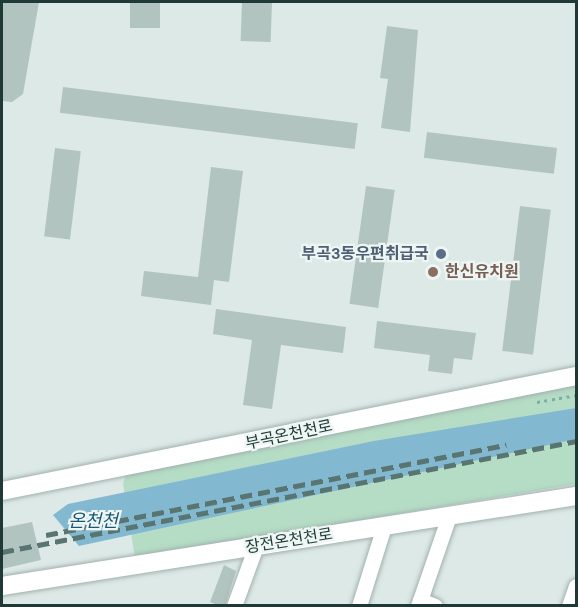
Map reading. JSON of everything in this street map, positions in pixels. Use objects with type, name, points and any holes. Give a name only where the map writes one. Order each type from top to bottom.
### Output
[{"type":"main road","name":"부곡온천천로","points":[[2,491],[576,376]]},
{"type":"main road","name":"장전온천천로","points":[[2,586],[576,496]]},
{"type":"street","points":[[435,606],[419,603],[449,516]]},
{"type":"street","points":[[359,606],[384,526]]},
{"type":"street","points":[[234,606],[256,546]]},
{"type":"street","points":[[569,606],[576,586]]},
{"type":"green space","points":[[576,385],[576,484],[135,558],[123,484],[126,473]]},
{"type":"water","name":"온천천","points":[[576,408],[576,439],[79,546],[53,515],[68,504],[374,441]]},
{"type":"building","points":[[2,2],[39,2],[23,94],[12,102],[2,101]]},
{"type":"building","points":[[130,2],[160,2],[160,28],[130,28]]},
{"type":"building","points":[[242,2],[272,3],[271,42],[241,41]]},
{"type":"building","points":[[387,26],[418,30],[410,132],[381,128],[388,79],[380,78]]},
{"type":"building","points":[[63,87],[358,123],[355,149],[60,113]]},
{"type":"building","points":[[427,132],[557,148],[554,174],[424,158]]},
{"type":"building","points":[[55,148],[81,151],[70,240],[44,236]]},
{"type":"building","points":[[211,167],[243,171],[229,282],[214,280],[211,305],[141,296],[144,271],[198,277]]},
{"type":"building","points":[[366,186],[395,190],[378,308],[349,304]]},
{"type":"building","points":[[520,206],[551,210],[533,355],[502,351]]},
{"type":"building","points":[[216,309],[346,327],[343,353],[281,345],[272,409],[243,405],[252,340],[213,334]]},
{"type":"building","points":[[377,321],[476,333],[472,360],[454,358],[452,374],[428,371],[430,355],[374,348]]},
{"type":"building","points":[[32,522],[41,560],[2,569],[2,528]]},
{"type":"building","points":[[224,565],[236,571],[225,606],[220,606],[210,602]]},
{"type":"railway","points":[[2,552],[576,441]]},
{"type":"railway","points":[[46,535],[506,445]]},
{"type":"place","name":"부곡3동우편취급국","points":[[441,254]]},
{"type":"place","name":"한신유치원","points":[[433,272]]}]
